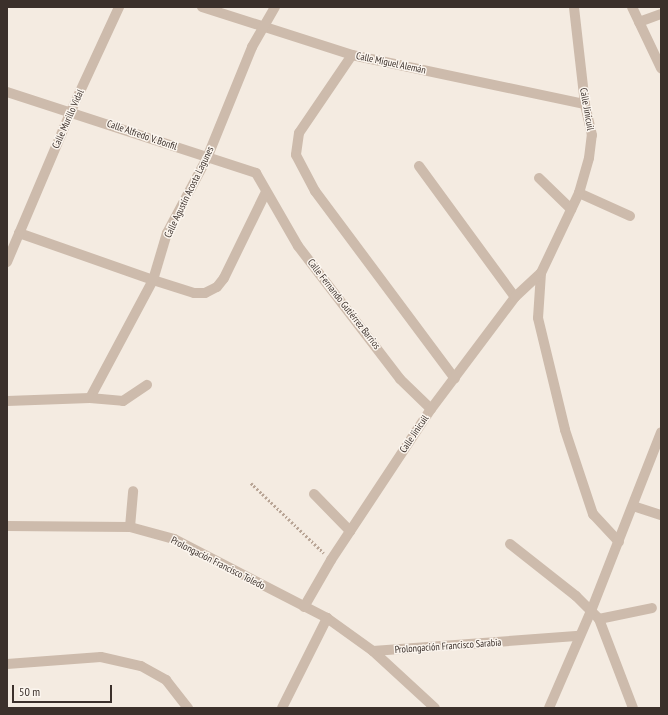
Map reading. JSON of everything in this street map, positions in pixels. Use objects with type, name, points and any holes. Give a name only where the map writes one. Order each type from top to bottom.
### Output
[{"type":"street","name":"Calle Murillo Vidal","points":[[7,262],[70,111],[119,7]]},
{"type":"street","name":"Calle Miguel Alemán","points":[[202,7],[266,26],[352,55],[585,104]]},
{"type":"street","name":"Calle Agustín Acosta Lagunes","points":[[90,398],[153,280],[167,233],[207,158],[252,48],[266,26],[275,7]]},
{"type":"street","name":"Calle Jinicuil","points":[[304,607],[350,530],[431,409],[516,297],[541,273],[579,193],[589,158],[592,135],[585,104],[574,7]]},
{"type":"street","points":[[632,7],[661,68]]},
{"type":"street","points":[[639,22],[661,14]]},
{"type":"street","points":[[352,55],[299,133],[296,144],[296,155],[315,191],[455,379]]},
{"type":"street","name":"Calle Alfredo V. Bonfil","points":[[7,92],[70,111],[207,158],[256,173],[266,192]]},
{"type":"street","points":[[419,166],[516,297]]},
{"type":"street","points":[[539,178],[571,209]]},
{"type":"street","points":[[19,232],[153,280],[194,293],[205,293],[217,287],[266,192]]},
{"type":"street","name":"Calle Fernando Gutiérrez Barrios","points":[[266,192],[298,246],[400,379],[431,409]]},
{"type":"street","points":[[579,193],[630,216]]},
{"type":"street","name":"Calle Jinicuil","points":[[541,273],[538,318],[565,430],[593,514],[618,542]]},
{"type":"street","points":[[7,401],[90,398],[123,401],[147,385]]},
{"type":"street","points":[[549,708],[591,611],[661,432]]},
{"type":"street","points":[[130,527],[133,491]]},
{"type":"street","points":[[314,494],[350,530]]},
{"type":"street","points":[[633,506],[661,515]]},
{"type":"street","name":"Prolongación Francisco Toledo","points":[[7,526],[130,527],[174,539],[327,618]]},
{"type":"street","points":[[510,544],[576,596],[599,619],[633,708]]},
{"type":"street","points":[[599,619],[652,608]]},
{"type":"street","points":[[282,708],[327,618],[373,651],[435,708]]},
{"type":"street","name":"Prolongación Francisco Sarabia","points":[[373,651],[579,636]]},
{"type":"street","points":[[7,664],[101,657],[141,666],[166,680],[188,708]]},
{"type":"path","points":[[251,483],[331,560]]}]
